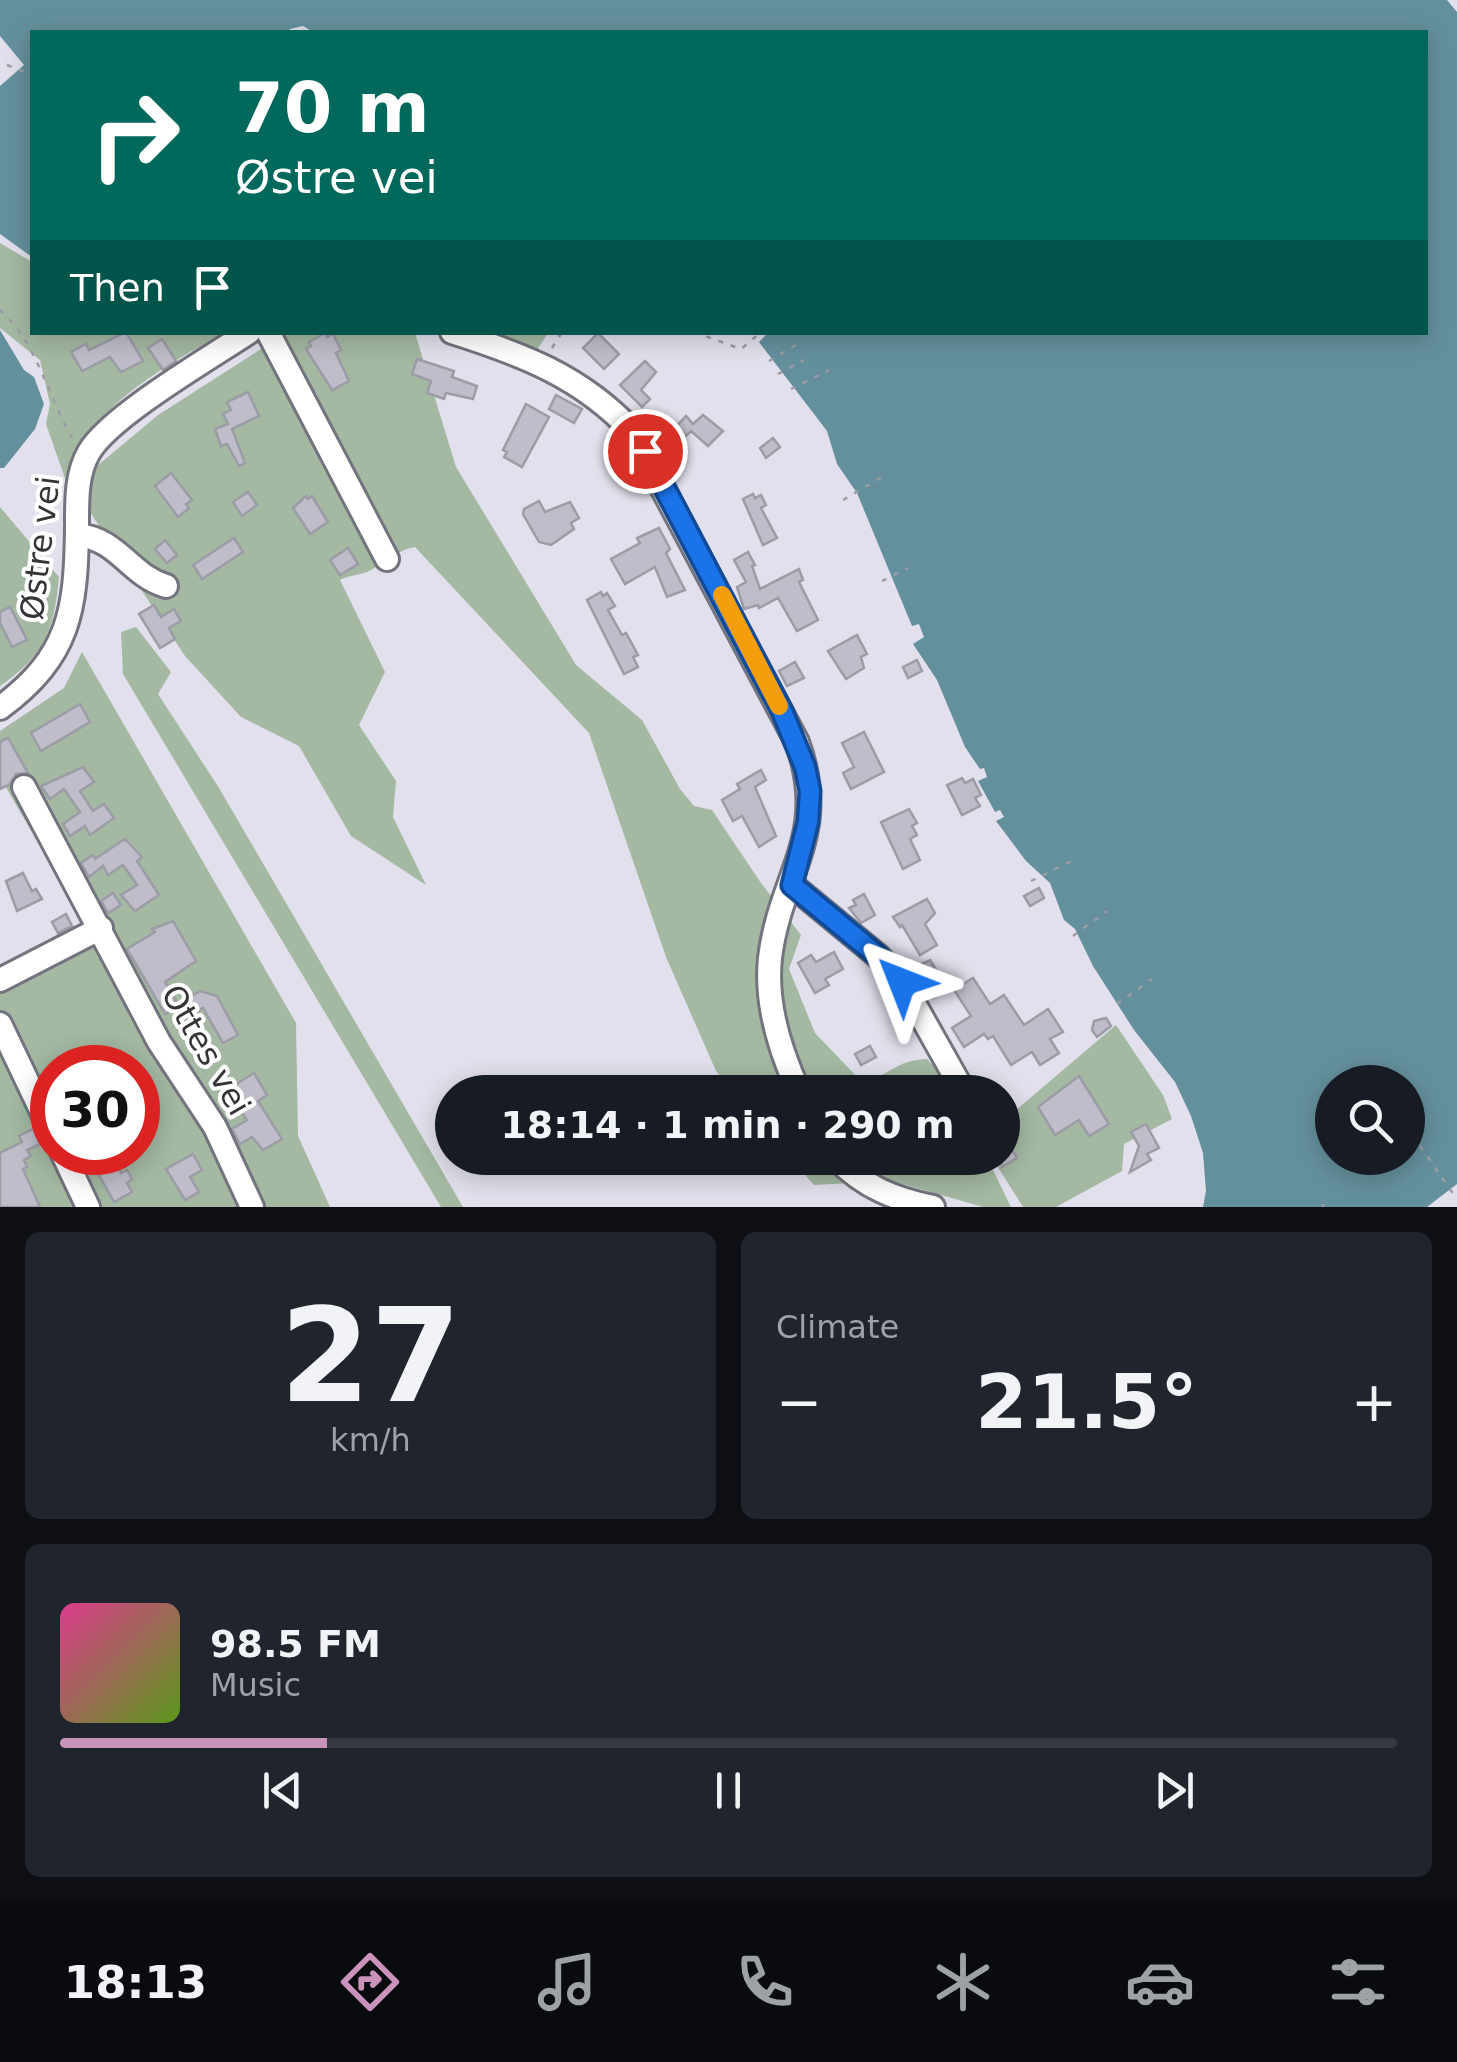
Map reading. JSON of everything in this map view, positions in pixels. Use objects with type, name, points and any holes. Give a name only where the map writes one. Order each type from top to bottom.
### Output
[{"type":"street","name":"Østre vei","points":[[0,708],[32,683],[58,648],[70,612],[78,490],[86,459],[116,423],[245,335]]},
{"type":"street","points":[[270,335],[387,559]]},
{"type":"street","points":[[461,335],[543,364],[592,393],[632,431],[782,711],[805,767],[810,791],[806,840],[770,954],[774,1024],[793,1075]]},
{"type":"street","points":[[76,536],[101,540],[148,580],[166,586]]},
{"type":"street","name":"Ottes vei","points":[[24,787],[159,1042],[215,1128],[252,1207]]},
{"type":"street","points":[[792,885],[878,956],[902,982],[955,1075]]},
{"type":"street","points":[[0,980],[100,928]]},
{"type":"street","points":[[0,1024],[30,1087]]},
{"type":"street","points":[[73,1175],[88,1207]]},
{"type":"street","points":[[854,1175],[880,1201],[934,1207]]},
{"type":"path","points":[[7,65],[30,74]]},
{"type":"path","points":[[0,310],[35,359],[58,414],[86,459]]},
{"type":"path","points":[[543,364],[560,335]]},
{"type":"path","points":[[702,335],[741,349],[758,335]]},
{"type":"path","points":[[769,361],[796,345]]},
{"type":"path","points":[[778,374],[804,360]]},
{"type":"path","points":[[790,388],[829,370]]},
{"type":"path","points":[[842,500],[887,474]]},
{"type":"path","points":[[882,580],[908,568]]},
{"type":"path","points":[[1032,881],[1076,860]]},
{"type":"path","points":[[1073,936],[1107,910]]},
{"type":"path","points":[[1118,1004],[1152,979]]},
{"type":"path","points":[[1425,1153],[1456,1198]]},
{"type":"green space","points":[[0,243],[30,261],[30,335],[220,335],[144,382],[106,413],[80,448],[67,484],[46,424],[50,404],[40,360],[0,328]]},
{"type":"green space","points":[[283,335],[416,335],[456,467],[576,665],[642,720],[680,789],[694,806],[712,810],[801,935],[789,969],[815,1033],[855,1075],[719,1075],[716,1071],[666,957],[589,733],[415,547],[367,572],[340,580],[385,672],[359,725],[396,781],[393,817],[426,885],[351,836],[299,746],[241,717],[185,656],[90,512],[91,471],[158,415]]},
{"type":"green space","points":[[496,335],[547,335],[537,350]]},
{"type":"green space","points":[[0,507],[59,577],[54,612],[44,640],[28,663],[0,686]]},
{"type":"green space","points":[[136,627],[171,672],[158,694],[219,788],[435,1159],[435,1175],[444,1175],[463,1207],[441,1207],[123,674],[121,632]]},
{"type":"green space","points":[[82,652],[296,1023],[298,1136],[330,1207],[0,1207],[0,988],[91,934],[0,777],[0,731],[64,688]]},
{"type":"green space","points":[[1116,1025],[1163,1095],[1172,1119],[1124,1144],[1122,1171],[1056,1207],[1023,1207],[1003,1175],[1020,1175],[1020,1107]]},
{"type":"green space","points":[[927,1059],[942,1075],[880,1075],[906,1063]]},
{"type":"green space","points":[[805,1175],[995,1175],[1011,1207],[983,1207],[892,1181],[814,1185]]},
{"type":"water","points":[[0,0],[1447,0],[1457,12],[1457,1184],[1427,1207],[1203,1207],[1203,1153],[1175,1082],[1134,1030],[1093,966],[1075,929],[1064,920],[1050,883],[1026,861],[996,821],[1004,817],[1000,810],[995,812],[978,781],[987,777],[984,768],[980,769],[965,747],[937,680],[913,644],[924,637],[919,624],[912,626],[857,493],[837,464],[827,431],[759,342],[766,335],[1428,335],[1428,30],[310,30],[303,26],[289,30],[30,30],[30,256],[0,234],[0,86],[24,65],[0,36]]},
{"type":"water","points":[[0,330],[24,370],[34,377],[44,404],[35,429],[4,468],[0,468]]},
{"type":"building","points":[[128,335],[143,361],[121,372],[110,357],[82,371],[71,352],[86,344],[89,350]]},
{"type":"building","points":[[321,335],[334,335],[341,350],[336,353],[349,381],[332,390],[306,349],[311,346],[309,342]]},
{"type":"building","points":[[600,335],[619,354],[604,369],[583,348]]},
{"type":"building","points":[[162,339],[176,361],[163,370],[148,348]]},
{"type":"building","points":[[417,359],[454,371],[452,377],[477,386],[473,399],[446,393],[444,399],[427,393],[431,381],[412,374]]},
{"type":"building","points":[[645,361],[656,372],[641,390],[650,399],[642,407],[620,385]]},
{"type":"building","points":[[248,392],[259,416],[232,429],[245,463],[239,466],[227,444],[221,446],[215,429],[228,424],[223,414],[231,410],[227,402]]},
{"type":"building","points":[[556,395],[582,409],[574,423],[549,409]]},
{"type":"building","points":[[526,404],[549,417],[522,467],[504,457],[507,452],[503,450]]},
{"type":"building","points":[[703,415],[723,431],[708,446],[691,431],[686,436],[676,427],[686,416],[693,424]]},
{"type":"building","points":[[773,438],[780,447],[766,458],[760,448]]},
{"type":"building","points":[[171,473],[192,500],[178,517],[155,486]]},
{"type":"building","points":[[248,492],[257,505],[242,516],[233,502]]},
{"type":"building","points":[[753,494],[755,498],[761,495],[766,505],[761,508],[777,538],[763,545],[743,499]]},
{"type":"building","points":[[306,496],[312,496],[328,522],[310,534],[293,508]]},
{"type":"building","points":[[539,501],[545,512],[570,502],[579,518],[571,523],[574,529],[551,545],[539,542],[523,514],[524,509]]},
{"type":"building","points":[[659,528],[670,549],[666,553],[685,590],[667,597],[655,567],[625,584],[611,559],[640,543],[637,538]]},
{"type":"building","points":[[234,538],[243,552],[202,579],[193,565]]},
{"type":"building","points":[[165,540],[177,555],[167,563],[155,549]]},
{"type":"building","points":[[348,548],[358,564],[340,575],[330,560]]},
{"type":"building","points":[[748,552],[760,589],[799,569],[803,580],[799,582],[818,620],[797,631],[778,598],[759,608],[758,605],[744,609],[737,587],[746,582],[734,560]]},
{"type":"building","points":[[601,592],[603,596],[607,593],[615,606],[608,610],[638,655],[633,657],[638,667],[624,674],[587,600]]},
{"type":"building","points":[[154,605],[161,617],[174,609],[181,621],[169,628],[175,639],[160,648],[139,614]]},
{"type":"building","points":[[10,607],[27,640],[12,647],[0,623],[0,612]]},
{"type":"building","points":[[857,635],[867,654],[861,657],[864,668],[846,679],[828,651]]},
{"type":"building","points":[[917,660],[922,671],[908,678],[903,667]]},
{"type":"building","points":[[795,662],[804,678],[787,686],[779,671]]},
{"type":"building","points":[[80,704],[90,722],[41,751],[31,733]]},
{"type":"building","points":[[864,732],[884,772],[851,789],[843,773],[854,767],[842,743]]},
{"type":"building","points":[[8,738],[28,773],[16,774],[10,784],[0,789],[0,742]]},
{"type":"building","points":[[83,767],[94,782],[80,791],[93,811],[104,804],[114,818],[90,835],[85,826],[70,836],[63,824],[80,812],[64,789],[50,799],[41,786]]},
{"type":"building","points":[[761,770],[766,780],[755,787],[776,836],[759,847],[742,816],[733,821],[722,800],[740,789],[737,784]]},
{"type":"building","points":[[962,778],[965,783],[973,779],[981,795],[975,798],[980,806],[962,815],[947,785]]},
{"type":"building","points":[[909,809],[917,823],[912,826],[917,835],[910,839],[920,860],[903,869],[881,822]]},
{"type":"building","points":[[125,839],[142,857],[137,861],[159,895],[135,911],[121,895],[137,885],[123,865],[108,875],[103,866],[89,877],[81,863],[93,855],[95,859]]},
{"type":"building","points":[[23,873],[32,891],[36,889],[42,899],[17,911],[6,881]]},
{"type":"building","points":[[1039,888],[1044,898],[1030,906],[1024,896]]},
{"type":"building","points":[[113,893],[121,905],[108,913],[101,901]]},
{"type":"building","points":[[864,894],[875,915],[861,923],[849,908],[856,905],[853,900]]},
{"type":"building","points":[[927,899],[935,913],[925,924],[937,945],[920,955],[893,917]]},
{"type":"building","points":[[66,914],[72,926],[58,933],[52,922]]},
{"type":"building","points":[[173,921],[196,961],[165,982],[179,1006],[165,1014],[127,949],[155,932],[152,929]]},
{"type":"building","points":[[834,952],[843,969],[825,979],[829,985],[815,993],[798,963],[811,955],[816,962]]},
{"type":"building","points":[[930,960],[949,990],[933,998],[924,980],[919,982],[911,969]]},
{"type":"building","points":[[973,978],[990,1004],[1004,995],[1024,1025],[1048,1009],[1063,1032],[1050,1039],[1059,1053],[1040,1065],[1032,1052],[1011,1065],[993,1036],[988,1039],[984,1034],[964,1047],[952,1028],[971,1016],[954,990]]},
{"type":"building","points":[[200,991],[217,996],[238,1035],[223,1043],[203,1008],[188,1016],[180,1003]]},
{"type":"building","points":[[1106,1018],[1111,1026],[1097,1037],[1092,1030],[1094,1021]]},
{"type":"building","points":[[870,1046],[876,1057],[861,1065],[855,1054]]},
{"type":"building","points":[[254,1073],[267,1095],[258,1101],[282,1139],[263,1150],[252,1137],[240,1144],[232,1129],[247,1120],[227,1090]]},
{"type":"building","points":[[1079,1076],[1109,1124],[1089,1136],[1079,1120],[1055,1135],[1038,1107]]},
{"type":"building","points":[[1146,1124],[1159,1148],[1147,1154],[1151,1160],[1130,1172],[1139,1146],[1131,1132]]},
{"type":"building","points":[[30,1130],[30,1157],[24,1160],[27,1167],[23,1169],[40,1207],[0,1207],[0,1153],[22,1142],[19,1136]]},
{"type":"building","points":[[193,1154],[202,1170],[190,1177],[199,1192],[185,1200],[166,1169]]},
{"type":"building","points":[[99,1175],[130,1175],[132,1179],[127,1183],[132,1192],[114,1202]]},
{"type":"slow traffic","points":[[722,595],[779,706]]},
{"type":"route","points":[[645,451],[782,711],[805,767],[810,791],[808,822],[792,885],[878,956],[902,982]]}]
